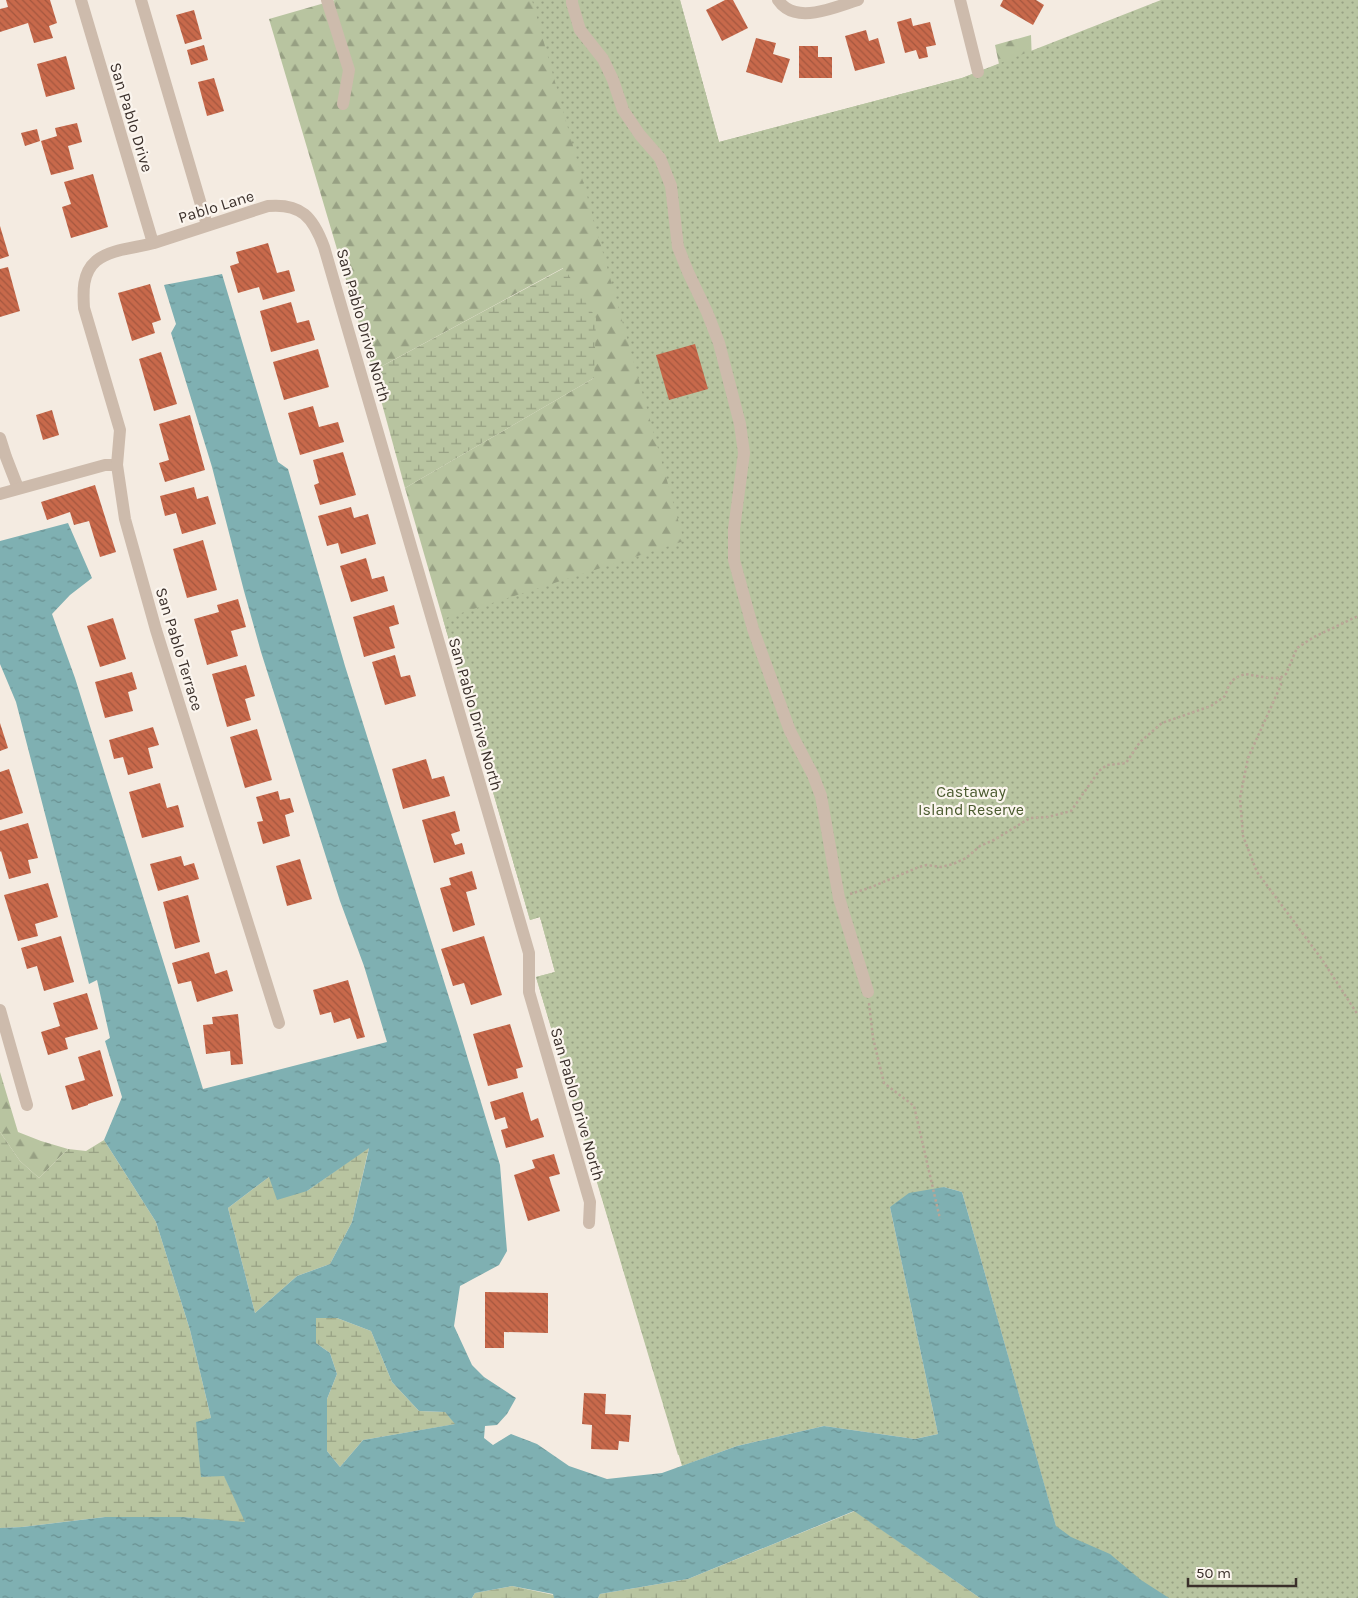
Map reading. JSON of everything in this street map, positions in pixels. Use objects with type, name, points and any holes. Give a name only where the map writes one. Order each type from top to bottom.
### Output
[{"type":"street","name":"San Pablo Drive","points":[[81,0],[153,243]]},
{"type":"street","points":[[142,0],[207,225]]},
{"type":"street","points":[[328,0],[348,70],[343,104]]},
{"type":"street","points":[[572,0],[580,30],[602,58],[623,110],[640,135],[660,158],[671,186],[678,247],[707,312],[721,352],[740,424],[744,453],[734,529],[734,560],[753,629],[790,731],[813,775],[821,796],[839,898],[868,992]]},
{"type":"street","points":[[778,0],[786,9],[805,14],[858,0]]},
{"type":"street","points":[[960,0],[978,72]]},
{"type":"street","name":"Pablo Lane","points":[[85,278],[95,261],[104,256],[153,243],[268,206],[283,205],[296,209],[309,219]]},
{"type":"street","name":"San Pablo Drive North","points":[[309,219],[319,233],[324,246],[529,953],[529,992],[590,1202],[589,1223]]},
{"type":"street","name":"San Pablo Terrace","points":[[85,278],[82,289],[84,308],[120,430],[117,465],[125,520],[156,630],[279,1023]]},
{"type":"street","points":[[0,438],[18,488]]},
{"type":"street","points":[[0,494],[105,465],[117,465]]},
{"type":"street","points":[[0,1010],[27,1104]]},
{"type":"path","points":[[839,898],[869,888],[919,867],[927,865],[941,867],[954,864],[966,858],[980,846],[1030,818],[1048,817],[1071,811],[1100,771],[1107,766],[1126,763],[1140,742],[1162,723],[1211,706],[1225,696],[1229,685],[1235,678],[1245,674],[1280,678],[1286,674],[1297,648],[1314,637],[1358,616]]},
{"type":"path","points":[[1280,678],[1281,685],[1248,758],[1240,798],[1243,836],[1257,872],[1321,958],[1358,1015]]},
{"type":"path","points":[[868,992],[873,1038],[884,1083],[914,1106],[940,1219]]},
{"type":"green space","points":[[335,0],[680,0],[719,142],[962,78],[999,64],[995,45],[1031,35],[1033,92],[706,432],[694,1451],[678,1455],[536,977],[555,972],[540,917],[530,920],[405,488],[594,378],[563,268],[373,371],[269,19]]},
{"type":"green space","name":"Castaway Island Reserve","points":[[532,0],[680,0],[719,142],[962,78],[1161,0],[1358,0],[1358,1598],[1076,1598],[962,1192],[944,1187],[890,1207],[938,1434],[915,1439],[824,1426],[737,1446],[682,1466],[536,977],[555,972],[540,917],[530,920],[443,619],[684,541]]},
{"type":"green space","points":[[564,268],[596,318],[594,378],[405,488],[373,371]]},
{"type":"green space","points":[[0,1072],[18,1132],[68,1149],[39,1178],[20,1161],[0,1132]]},
{"type":"green space","points":[[0,1132],[20,1161],[39,1178],[68,1149],[86,1151],[104,1140],[156,1222],[190,1330],[211,1418],[202,1477],[224,1475],[246,1523],[183,1517],[105,1517],[0,1528]]},
{"type":"green space","points":[[369,1147],[352,1222],[330,1264],[297,1276],[255,1313],[228,1208],[269,1177],[307,1191]]},
{"type":"green space","points":[[316,1318],[337,1318],[371,1331],[392,1382],[419,1411],[445,1412],[456,1424],[363,1440],[340,1467],[327,1451],[327,1399],[337,1374],[330,1353],[316,1343]]},
{"type":"green space","points":[[855,1511],[980,1598],[598,1598],[600,1594],[688,1579]]},
{"type":"green space","points":[[512,1586],[554,1595],[554,1598],[472,1598],[475,1593]]},
{"type":"water","points":[[222,274],[278,462],[288,469],[345,666],[500,1165],[507,1251],[499,1265],[460,1286],[454,1326],[472,1365],[484,1377],[516,1398],[507,1414],[497,1425],[485,1426],[484,1438],[493,1445],[511,1434],[537,1444],[569,1466],[607,1479],[662,1473],[737,1446],[824,1426],[915,1439],[938,1434],[890,1207],[909,1193],[944,1187],[962,1192],[1056,1526],[1071,1537],[1110,1554],[1141,1580],[1169,1598],[980,1598],[854,1511],[688,1579],[600,1594],[598,1598],[554,1598],[553,1594],[512,1586],[475,1593],[472,1598],[0,1598],[0,1528],[105,1517],[183,1517],[245,1522],[224,1476],[201,1477],[196,1422],[211,1418],[190,1330],[156,1222],[104,1140],[122,1097],[105,1041],[110,1038],[97,980],[89,984],[16,702],[0,664],[0,541],[68,523],[92,578],[70,595],[52,614],[75,678],[203,1089],[387,1042],[261,652],[212,467],[171,333],[176,324],[164,285]],"holes":[[[369,1148],[352,1222],[330,1264],[297,1276],[255,1313],[228,1208],[269,1177],[277,1200],[307,1191]],[[316,1318],[337,1318],[371,1331],[392,1382],[419,1411],[445,1412],[455,1424],[363,1440],[340,1467],[327,1451],[327,1399],[337,1374],[330,1353],[316,1343]]]},
{"type":"building","points":[[6,0],[50,0],[57,23],[49,26],[53,38],[34,43],[28,23],[0,32],[0,9],[8,7]]},
{"type":"building","points":[[725,0],[733,0],[748,28],[722,41],[706,10]]},
{"type":"building","points":[[1003,0],[1036,0],[1044,5],[1033,25],[1000,6]]},
{"type":"building","points":[[194,10],[202,39],[185,44],[176,15]]},
{"type":"building","points":[[911,18],[913,26],[930,22],[936,45],[926,47],[928,57],[919,59],[916,50],[905,53],[897,22]]},
{"type":"building","points":[[866,30],[869,41],[878,38],[885,63],[855,71],[845,36]]},
{"type":"building","points":[[756,38],[776,43],[773,54],[790,59],[782,83],[746,72]]},
{"type":"building","points":[[204,45],[208,60],[191,65],[187,50]]},
{"type":"building","points":[[799,46],[818,46],[818,57],[832,57],[832,78],[799,78]]},
{"type":"building","points":[[66,56],[75,89],[46,97],[37,64]]},
{"type":"building","points":[[214,78],[224,111],[207,116],[198,82]]},
{"type":"building","points":[[77,123],[82,142],[68,146],[74,169],[51,175],[41,141],[57,136],[55,128]]},
{"type":"building","points":[[37,129],[40,141],[25,146],[21,133]]},
{"type":"building","points":[[93,174],[108,227],[71,238],[62,207],[71,204],[64,182]]},
{"type":"building","points":[[0,226],[9,256],[0,259]]},
{"type":"building","points":[[268,243],[277,273],[289,270],[295,291],[263,300],[259,287],[238,293],[230,266],[239,263],[236,252]]},
{"type":"building","points":[[8,267],[20,311],[0,317],[0,269]]},
{"type":"building","points":[[150,284],[161,320],[152,323],[155,333],[132,341],[118,293]]},
{"type":"building","points":[[291,302],[297,323],[309,320],[315,340],[271,352],[260,311]]},
{"type":"building","points":[[695,344],[708,389],[669,400],[656,355]]},
{"type":"building","points":[[318,349],[329,387],[284,400],[273,362]]},
{"type":"building","points":[[161,352],[177,404],[154,411],[139,359]]},
{"type":"building","points":[[313,406],[319,427],[338,422],[344,442],[300,455],[288,413]]},
{"type":"building","points":[[52,410],[59,435],[43,440],[36,415]]},
{"type":"building","points":[[190,415],[205,470],[165,482],[159,463],[169,460],[159,424]]},
{"type":"building","points":[[343,452],[356,495],[320,505],[314,485],[319,483],[313,460]]},
{"type":"building","points":[[95,485],[116,552],[100,557],[89,521],[74,525],[70,512],[47,520],[41,502]]},
{"type":"building","points":[[194,487],[197,499],[208,496],[216,524],[182,534],[176,513],[165,516],[160,496]]},
{"type":"building","points":[[351,507],[354,518],[368,514],[376,544],[341,554],[338,543],[327,546],[318,516]]},
{"type":"building","points":[[203,540],[217,590],[187,598],[173,549]]},
{"type":"building","points":[[366,558],[372,579],[384,576],[388,591],[351,602],[340,566]]},
{"type":"building","points":[[238,599],[246,627],[231,631],[238,656],[207,665],[194,619],[219,612],[217,605]]},
{"type":"building","points":[[394,605],[399,624],[389,627],[395,648],[364,657],[353,617]]},
{"type":"building","points":[[113,618],[126,659],[100,667],[87,626]]},
{"type":"building","points":[[395,655],[401,677],[410,675],[416,696],[385,705],[372,662]]},
{"type":"building","points":[[246,665],[255,696],[245,699],[251,720],[227,727],[212,674]]},
{"type":"building","points":[[132,672],[137,689],[128,692],[133,711],[105,718],[95,682]]},
{"type":"building","points":[[0,723],[8,748],[0,751]]},
{"type":"building","points":[[153,727],[159,745],[148,748],[153,768],[128,775],[123,757],[114,759],[109,740]]},
{"type":"building","points":[[257,729],[272,780],[245,788],[230,737]]},
{"type":"building","points":[[426,759],[432,779],[444,776],[450,796],[403,809],[392,769]]},
{"type":"building","points":[[9,769],[23,813],[0,820],[0,772]]},
{"type":"building","points":[[160,783],[167,808],[178,805],[184,827],[142,838],[129,792]]},
{"type":"building","points":[[278,791],[280,800],[290,798],[294,812],[285,815],[290,836],[263,844],[257,822],[263,821],[256,797]]},
{"type":"building","points":[[455,811],[460,831],[451,834],[455,845],[462,843],[465,854],[434,863],[422,820]]},
{"type":"building","points":[[28,823],[38,858],[28,860],[31,873],[9,879],[0,852],[0,831]]},
{"type":"building","points":[[181,856],[184,866],[194,863],[199,879],[158,891],[150,864]]},
{"type":"building","points":[[300,859],[312,899],[287,906],[276,866]]},
{"type":"building","points":[[472,871],[477,889],[466,892],[475,925],[453,932],[440,888],[451,885],[449,878]]},
{"type":"building","points":[[48,883],[58,917],[35,924],[38,936],[18,941],[4,895]]},
{"type":"building","points":[[188,895],[200,942],[175,949],[163,902]]},
{"type":"building","points":[[61,936],[74,982],[44,991],[37,966],[27,969],[21,948]]},
{"type":"building","points":[[484,936],[502,995],[471,1005],[464,983],[453,986],[441,949]]},
{"type":"building","points":[[209,952],[215,974],[227,970],[233,991],[197,1002],[191,981],[178,984],[172,963]]},
{"type":"building","points":[[348,980],[365,1037],[357,1039],[350,1018],[334,1023],[331,1012],[320,1015],[313,990]]},
{"type":"building","points":[[87,993],[98,1029],[65,1038],[68,1049],[48,1055],[41,1032],[60,1026],[53,1003]]},
{"type":"building","points":[[238,1014],[243,1064],[231,1065],[230,1051],[206,1054],[203,1025],[213,1024],[212,1017]]},
{"type":"building","points":[[510,1024],[523,1067],[516,1069],[518,1078],[488,1086],[473,1034]]},
{"type":"building","points":[[100,1050],[113,1096],[72,1110],[65,1086],[85,1080],[78,1057]]},
{"type":"building","points":[[523,1092],[531,1121],[538,1118],[544,1137],[506,1148],[501,1130],[508,1128],[505,1117],[495,1120],[490,1102]]},
{"type":"building","points":[[554,1154],[560,1174],[549,1177],[560,1211],[528,1221],[514,1175],[535,1168],[532,1160]]},
{"type":"building","points":[[485,1292],[548,1293],[548,1333],[504,1332],[504,1348],[485,1348]]},
{"type":"building","points":[[584,1393],[606,1394],[605,1414],[631,1415],[629,1442],[619,1441],[618,1450],[591,1449],[592,1425],[582,1424]]}]
